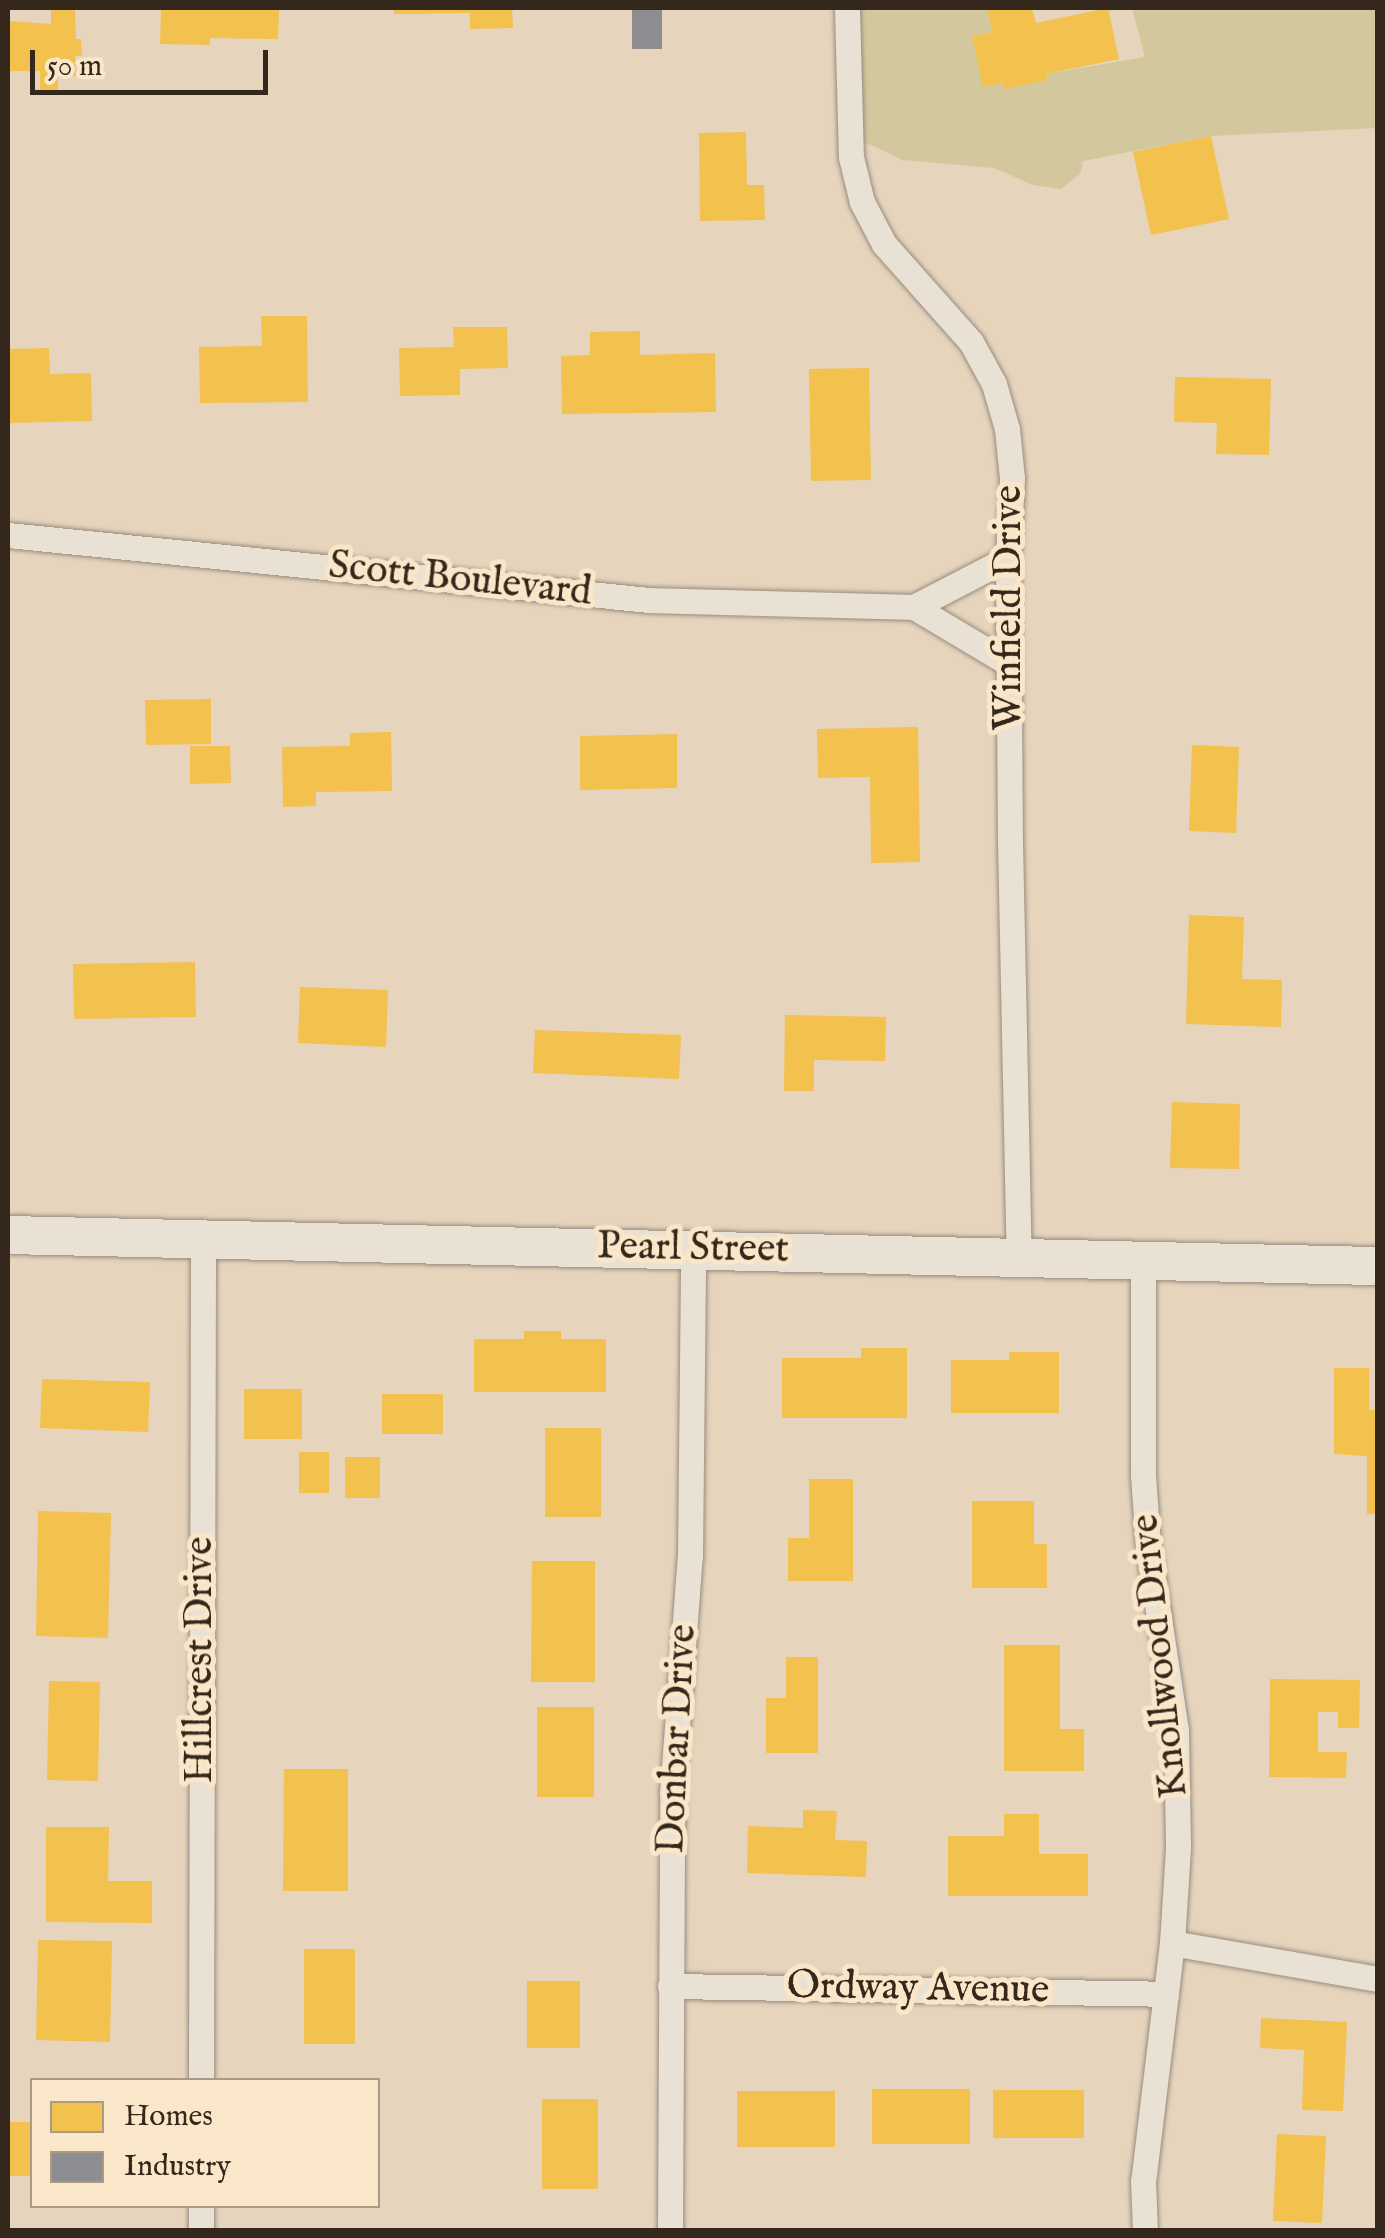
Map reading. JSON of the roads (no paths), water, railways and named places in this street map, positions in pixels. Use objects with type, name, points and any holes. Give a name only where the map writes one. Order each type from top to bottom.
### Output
[{"type":"street","name":"Winfield Drive","points":[[847,8],[851,156],[858,191],[884,244],[971,342],[994,384],[1007,430],[1012,478],[1008,663],[1019,1256]]},
{"type":"street","name":"Scott Boulevard","points":[[8,535],[648,600],[914,607],[1008,558]]},
{"type":"street","name":"Scott Boulevard","points":[[914,607],[1008,663]]},
{"type":"street","name":"Pearl Street","points":[[8,1235],[1378,1266]]},
{"type":"street","name":"Hillcrest Drive","points":[[200,2078],[203,1239]]},
{"type":"street","name":"Donbar Drive","points":[[670,2230],[672,1793],[690,1556],[693,1248]]},
{"type":"street","name":"Knollwood Drive","points":[[1143,1259],[1143,1475],[1148,1545],[1176,1730],[1178,1848],[1172,1943],[1143,2181],[1145,2230]]},
{"type":"street","points":[[1172,1943],[1378,1979]]},
{"type":"street","name":"Ordway Avenue","points":[[670,1986],[1166,1994]]}]
